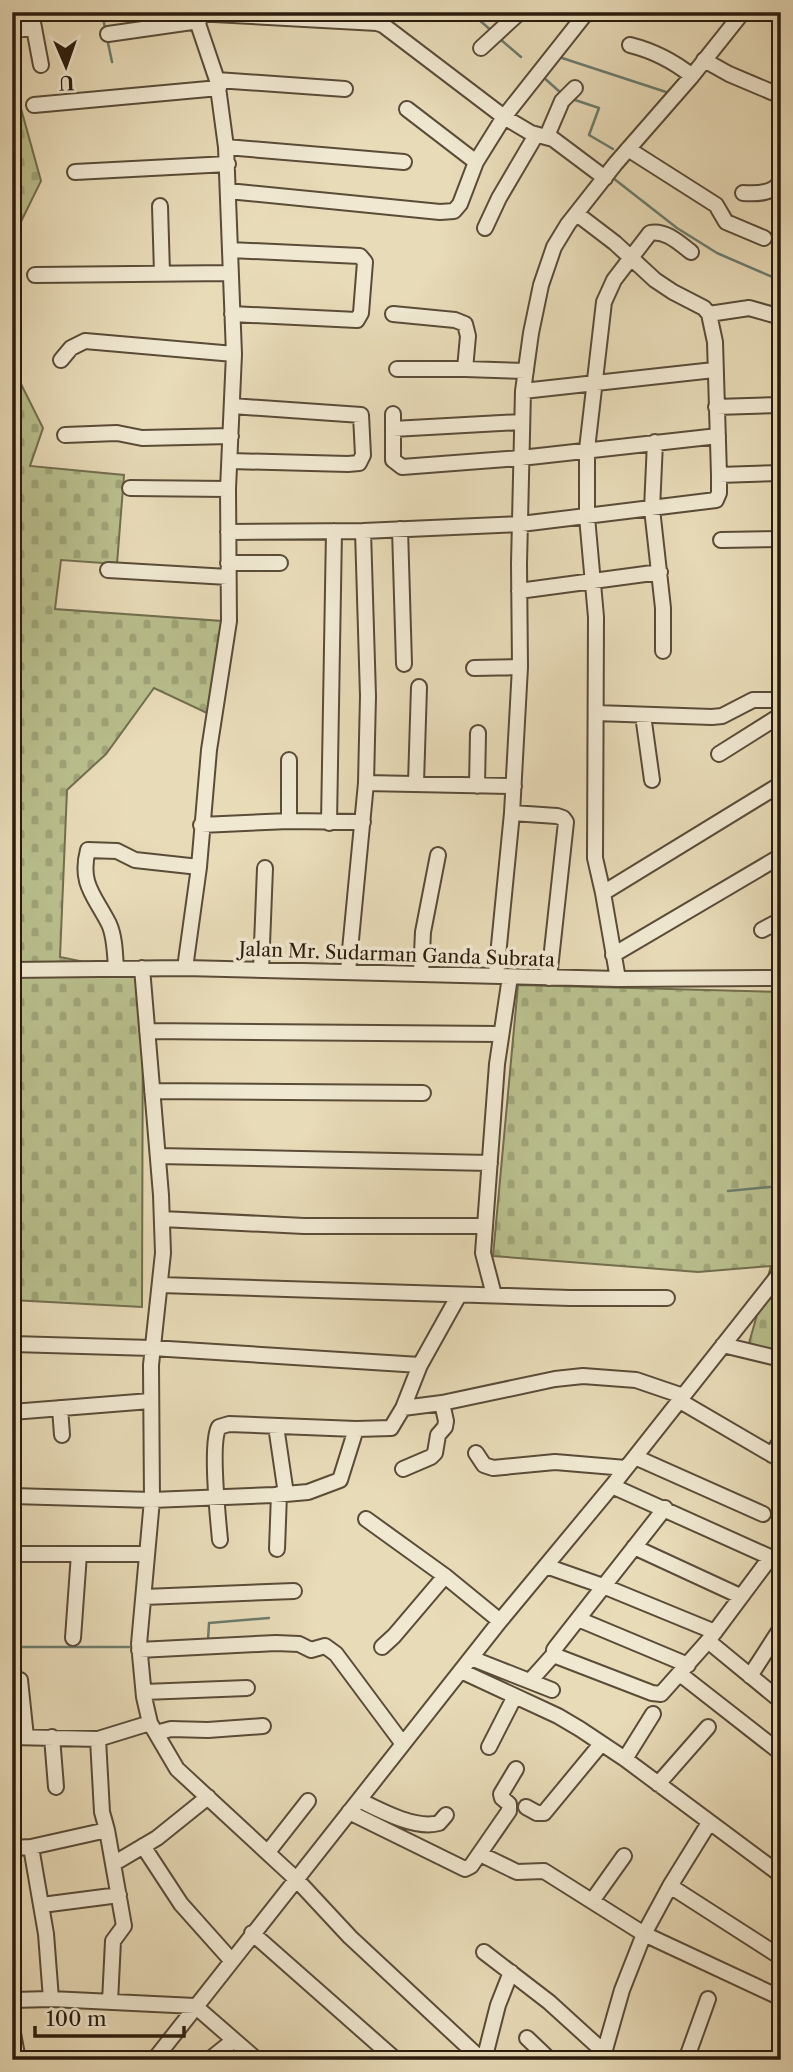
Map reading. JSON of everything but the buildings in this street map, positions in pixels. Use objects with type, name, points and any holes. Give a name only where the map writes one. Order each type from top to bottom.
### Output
[{"type":"street","points":[[481,48],[520,12]]},
{"type":"street","points":[[228,191],[450,212],[460,204],[476,162],[503,117],[587,12]]},
{"type":"street","points":[[494,1295],[483,1260],[484,1226],[500,1034],[520,667],[521,422],[531,333],[546,267],[554,247],[616,163],[692,76],[742,12]]},
{"type":"street","points":[[185,968],[199,867],[209,750],[227,638],[228,489],[234,354],[228,164],[218,84],[196,15]]},
{"type":"street","points":[[107,34],[196,15],[380,17],[390,29],[503,117],[559,143],[605,177]]},
{"type":"street","points":[[12,31],[32,20],[41,65]]},
{"type":"street","points":[[630,45],[653,51],[675,62],[692,76]]},
{"type":"street","points":[[704,60],[781,96]]},
{"type":"street","points":[[34,105],[218,84],[345,89]]},
{"type":"street","points":[[485,228],[499,198],[562,102],[575,88]]},
{"type":"street","points":[[407,109],[476,162]]},
{"type":"street","points":[[226,147],[404,162]]},
{"type":"street","points":[[628,149],[716,205],[726,222],[764,238]]},
{"type":"street","points":[[75,172],[228,164]]},
{"type":"street","points":[[743,193],[762,192],[780,185]]},
{"type":"street","points":[[160,206],[162,274]]},
{"type":"street","points":[[577,214],[655,279],[709,314],[750,308],[781,317]]},
{"type":"street","points":[[618,979],[595,858],[597,623],[587,517],[587,449],[593,383],[604,302],[614,280],[630,256],[653,232],[665,234],[691,251]]},
{"type":"street","points":[[230,250],[351,255],[360,256],[365,262],[361,313],[357,320],[232,314]]},
{"type":"street","points":[[35,275],[230,273]]},
{"type":"street","points":[[393,314],[455,320],[465,324],[468,335],[465,369]]},
{"type":"street","points":[[228,532],[363,531],[521,524],[715,501],[719,497],[719,475],[715,342],[709,314]]},
{"type":"street","points":[[61,360],[71,348],[85,341],[234,354]]},
{"type":"street","points":[[397,369],[526,371]]},
{"type":"street","points":[[523,391],[715,370]]},
{"type":"street","points":[[230,461],[348,464],[359,463],[363,454],[361,415],[232,405]]},
{"type":"street","points":[[716,407],[781,405]]},
{"type":"street","points":[[393,414],[394,460],[402,467],[521,458],[718,436]]},
{"type":"street","points":[[393,429],[521,422]]},
{"type":"street","points":[[65,435],[117,433],[135,438],[231,436]]},
{"type":"street","points":[[655,442],[652,509],[663,608],[663,651]]},
{"type":"street","points":[[719,475],[781,473]]},
{"type":"street","points":[[130,488],[228,489]]},
{"type":"street","points":[[400,529],[404,664]]},
{"type":"street","points":[[329,823],[334,531]]},
{"type":"street","points":[[348,971],[366,783],[368,696],[363,531]]},
{"type":"street","points":[[721,540],[781,539]]},
{"type":"street","points":[[108,570],[228,570],[280,563]]},
{"type":"street","points":[[519,591],[660,572]]},
{"type":"street","points":[[474,668],[520,667]]},
{"type":"street","points":[[416,783],[419,687]]},
{"type":"street","points":[[596,713],[712,717],[722,716],[753,700],[776,699]]},
{"type":"street","points":[[643,715],[652,780]]},
{"type":"street","points":[[719,754],[781,715]]},
{"type":"street","points":[[477,786],[478,733]]},
{"type":"street","points":[[289,760],[289,821]]},
{"type":"street","points":[[366,783],[513,786]]},
{"type":"street","points":[[603,893],[781,784]]},
{"type":"street","points":[[512,813],[558,816],[566,822],[550,978]]},
{"type":"street","points":[[201,825],[289,821],[363,822]]},
{"type":"street","points":[[116,969],[112,932],[94,900],[83,866],[88,850],[117,851],[135,860],[199,867]]},
{"type":"street","points":[[421,974],[423,932],[438,855]]},
{"type":"street","points":[[613,955],[781,856]]},
{"type":"street","points":[[261,970],[265,867]]},
{"type":"street","points":[[762,930],[781,920]]},
{"type":"street","points":[[142,968],[158,1156],[163,1253],[152,1348],[152,1500],[139,1650],[144,1692],[153,1728],[177,1769],[268,1852],[350,1937],[483,2060],[501,1996],[511,1972]]},
{"type":"street","name":"Jalan Mr. Sudarman Ganda Subrata","points":[[12,970],[185,968],[550,978],[781,978]]},
{"type":"street","points":[[147,1031],[500,1034]]},
{"type":"street","points":[[152,1091],[423,1093]]},
{"type":"street","points":[[158,1156],[490,1163]]},
{"type":"street","points":[[162,1219],[317,1226],[484,1226]]},
{"type":"street","points":[[154,2060],[500,1621],[612,1486],[781,1272]]},
{"type":"street","points":[[160,1285],[460,1295],[667,1298]]},
{"type":"street","points":[[220,1540],[217,1428],[229,1424],[391,1428],[404,1408],[420,1365],[460,1295]]},
{"type":"street","points":[[12,1344],[152,1348],[420,1365]]},
{"type":"street","points":[[723,1345],[781,1359]]},
{"type":"street","points":[[404,1408],[442,1403],[555,1379],[583,1376],[636,1380],[682,1398],[776,1458],[781,1440]]},
{"type":"street","points":[[12,1412],[150,1401]]},
{"type":"street","points":[[403,1469],[435,1453],[438,1435],[445,1427],[446,1421],[442,1403]]},
{"type":"street","points":[[60,1408],[62,1435]]},
{"type":"street","points":[[276,1426],[283,1494],[277,1549]]},
{"type":"street","points":[[12,1496],[152,1500],[309,1492],[340,1480],[356,1429]]},
{"type":"street","points":[[476,1453],[484,1465],[493,1468],[555,1462],[630,1463],[763,1514]]},
{"type":"street","points":[[555,1653],[560,1658],[657,1694],[664,1692],[712,1636],[740,1597],[775,1560],[612,1486]]},
{"type":"street","points":[[530,1681],[555,1653],[556,1647],[665,1508]]},
{"type":"street","points":[[366,1519],[445,1576],[500,1621]]},
{"type":"street","points":[[634,1547],[740,1597]]},
{"type":"street","points":[[12,1554],[147,1554]]},
{"type":"street","points":[[73,1637],[79,1554]]},
{"type":"street","points":[[546,1566],[603,1586],[712,1636],[750,1676],[781,1701]]},
{"type":"street","points":[[382,1647],[445,1576]]},
{"type":"street","points":[[144,1597],[294,1591]]},
{"type":"street","points":[[578,1619],[684,1669],[781,1753]]},
{"type":"street","points":[[750,1676],[781,1628]]},
{"type":"street","points":[[139,1650],[276,1643],[299,1644],[311,1650],[325,1646],[336,1654],[403,1744]]},
{"type":"street","points":[[471,1658],[552,1690]]},
{"type":"street","points":[[461,1671],[558,1716],[625,1759],[781,1875]]},
{"type":"street","points":[[20,1680],[19,1737],[98,1739],[153,1728],[208,1730],[263,1726]]},
{"type":"street","points":[[144,1692],[247,1688]]},
{"type":"street","points":[[489,1747],[514,1696]]},
{"type":"street","points":[[625,1759],[653,1714]]},
{"type":"street","points":[[657,1784],[708,1727]]},
{"type":"street","points":[[52,1737],[56,1787]]},
{"type":"street","points":[[98,1739],[102,1812],[124,1926],[113,1941],[110,2002]]},
{"type":"street","points":[[526,1807],[537,1814],[544,1813],[601,1744]]},
{"type":"street","points":[[349,1812],[465,1869],[471,1866],[509,1811],[509,1804],[501,1794],[516,1769]]},
{"type":"street","points":[[113,1864],[190,1813],[208,1797]]},
{"type":"street","points":[[359,1800],[389,1815],[427,1825],[439,1823],[446,1815]]},
{"type":"street","points":[[268,1852],[308,1801]]},
{"type":"street","points":[[484,1952],[549,2002],[603,2056],[622,1990],[644,1934],[709,1823]]},
{"type":"street","points":[[12,1849],[107,1830]]},
{"type":"street","points":[[143,1846],[181,1904],[231,1960]]},
{"type":"street","points":[[31,1847],[42,1905],[51,1999]]},
{"type":"street","points":[[480,1854],[517,1872],[544,1871],[644,1934],[781,1998]]},
{"type":"street","points":[[592,1901],[624,1856]]},
{"type":"street","points":[[670,1886],[779,1956]]},
{"type":"street","points":[[42,1905],[120,1895]]},
{"type":"street","points":[[252,1933],[396,2060]]},
{"type":"street","points":[[12,2000],[51,1999],[195,2006],[257,2060]]},
{"type":"street","points":[[685,2060],[708,1999]]},
{"type":"street","points":[[12,2028],[18,2060]]},
{"type":"street","points":[[527,2038],[550,2060]]},
{"type":"street","points":[[209,2060],[234,2039]]},
{"type":"green space","points":[[12,105],[20,105],[41,181],[12,240]]},
{"type":"green space","points":[[12,330],[15,372],[43,428],[30,466],[124,475],[117,564],[61,560],[55,609],[222,621],[207,713],[154,688],[106,754],[67,790],[60,957],[143,974],[142,1307],[12,1300]]},
{"type":"green space","points":[[518,985],[781,992],[781,1353],[749,1343],[771,1266],[698,1272],[493,1256]]},
{"type":"waterway","points":[[102,12],[105,28]]},
{"type":"waterway","points":[[470,12],[493,32]]},
{"type":"waterway","points":[[107,38],[112,62]]},
{"type":"waterway","points":[[500,39],[521,57]]},
{"type":"waterway","points":[[559,57],[666,92]]},
{"type":"waterway","points":[[542,76],[561,93]]},
{"type":"waterway","points":[[572,99],[599,108],[589,135],[613,149]]},
{"type":"waterway","points":[[615,176],[613,178],[677,228],[717,253],[777,279],[781,269]]},
{"type":"waterway","points":[[728,1191],[781,1186]]},
{"type":"waterway","points":[[208,1640],[209,1623],[269,1618]]},
{"type":"waterway","points":[[12,1647],[129,1647]]}]
